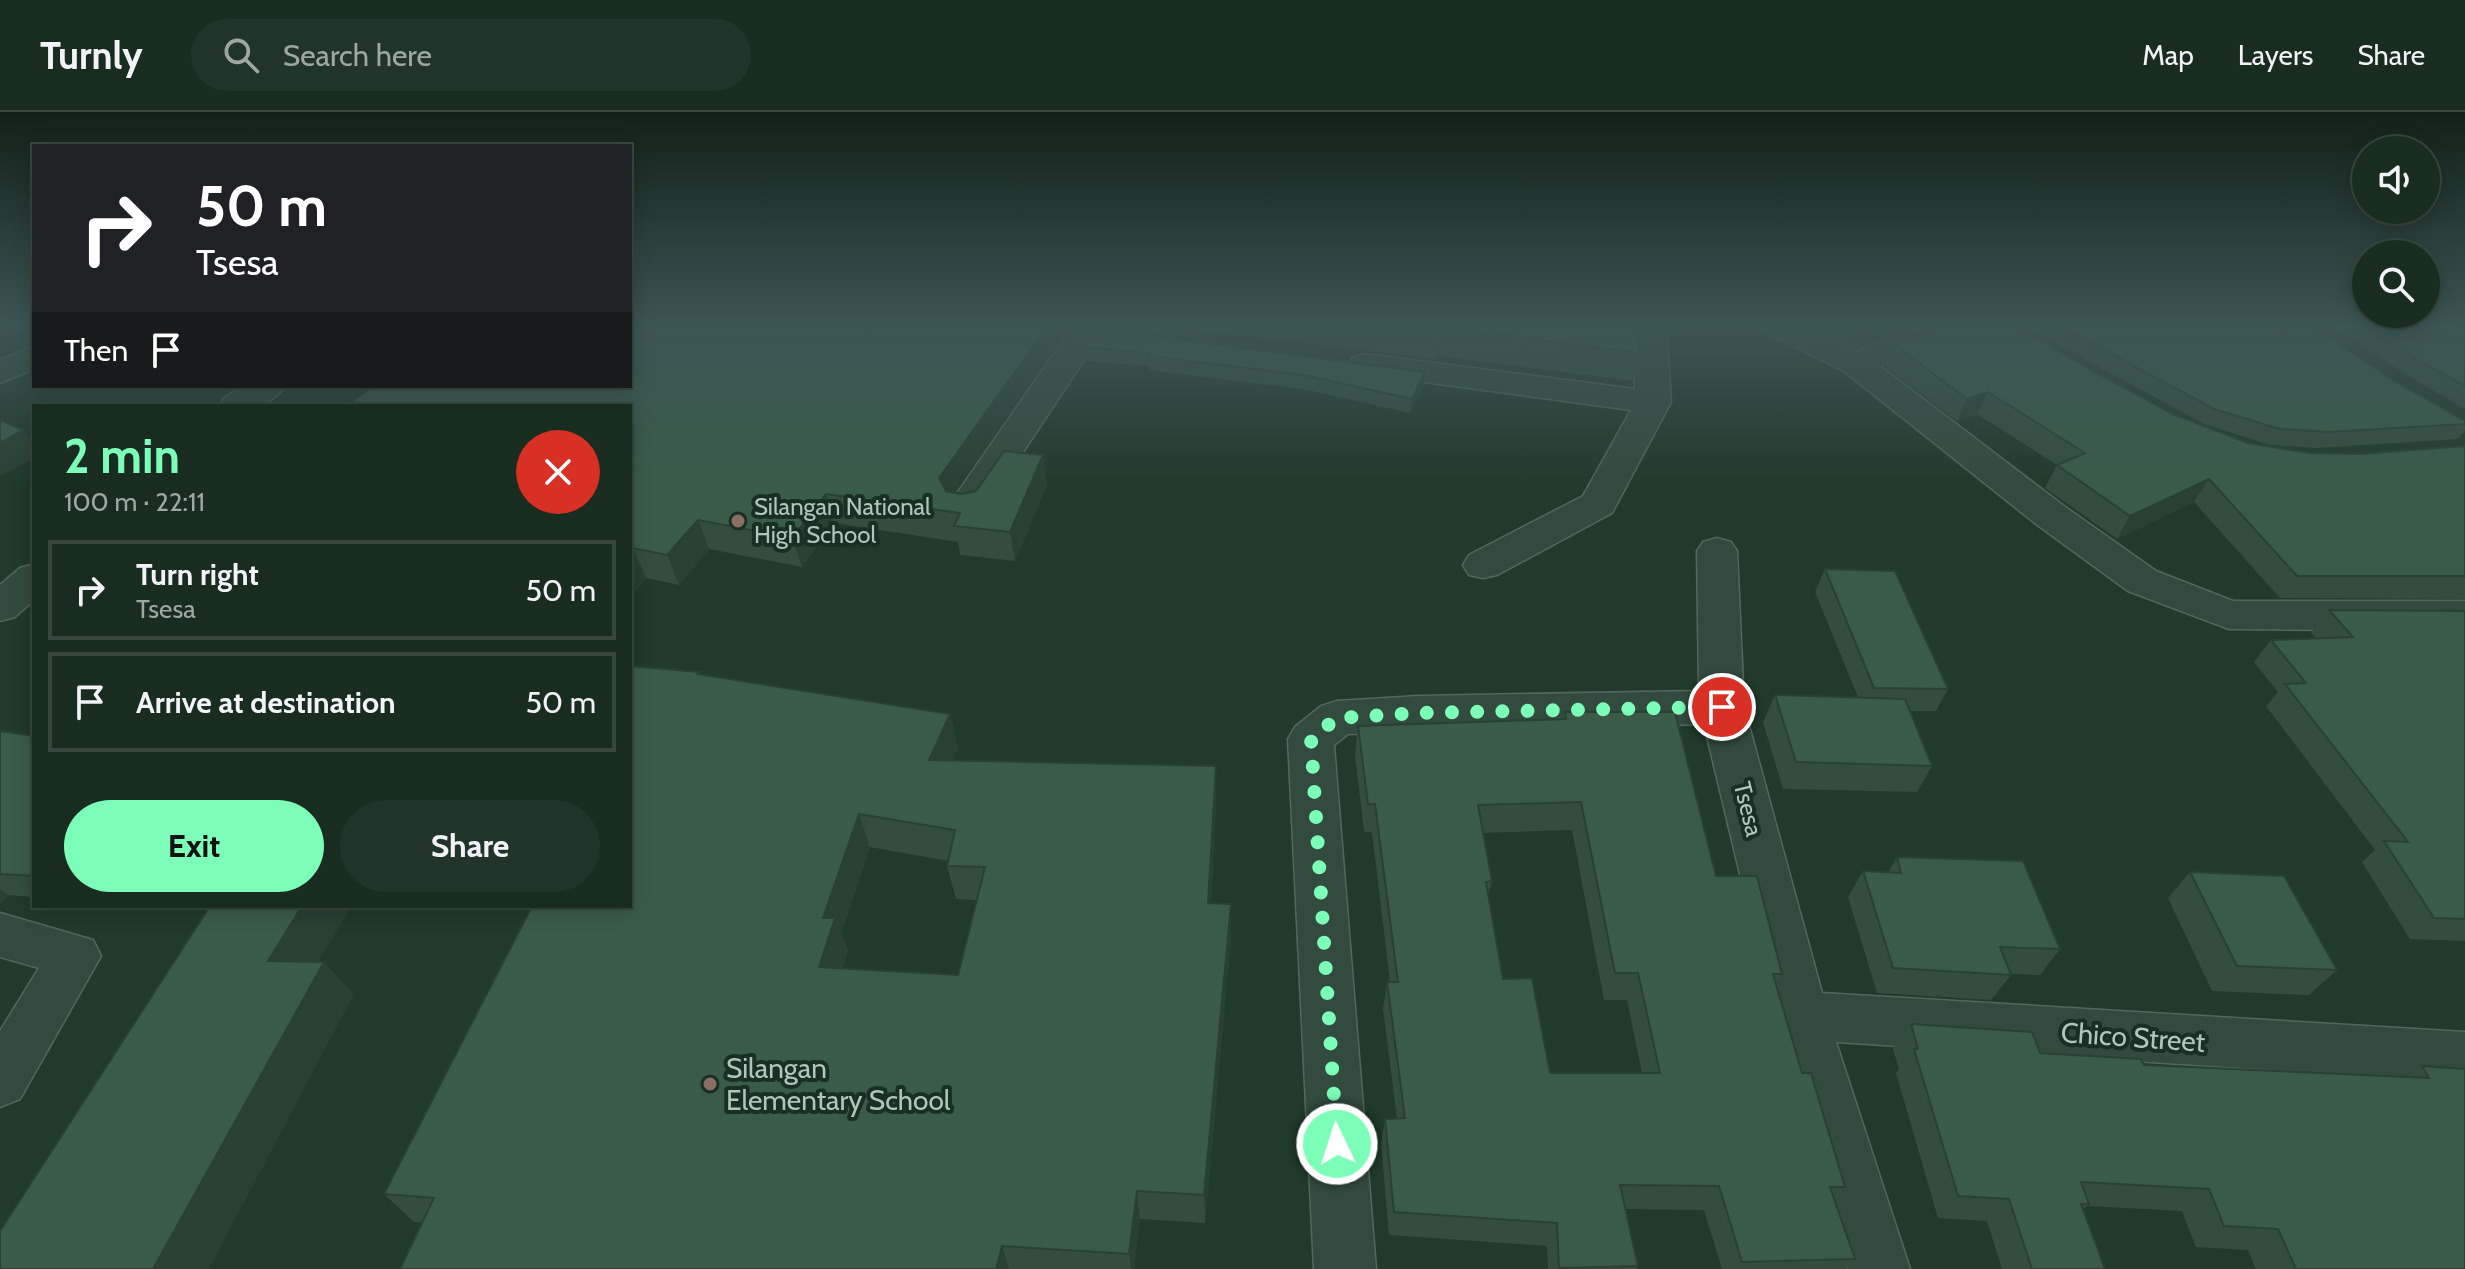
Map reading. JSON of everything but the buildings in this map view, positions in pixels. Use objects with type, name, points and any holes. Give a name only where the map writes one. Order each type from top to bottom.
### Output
[{"type":"street","points":[[966,509],[1053,380]]},
{"type":"street","points":[[1484,380],[1653,402]]},
{"type":"street","points":[[1483,565],[1598,504],[1653,402],[1652,380]]},
{"type":"street","points":[[1877,380],[2050,515],[2142,581],[2229,615],[2465,616]]},
{"type":"street","points":[[240,404],[265,388]]},
{"type":"street","name":"Tsesa","points":[[1717,551],[1722,707],[1801,1016],[1879,1269]]},
{"type":"street","points":[[0,607],[32,580]]},
{"type":"street","points":[[1345,1269],[1311,739],[1337,718],[1419,713],[1722,707]]},
{"type":"street","points":[[0,935],[75,956],[0,1081]]},
{"type":"street","name":"Chico Street","points":[[1801,1016],[2465,1057]]},
{"type":"place","name":"Silangan National High School","points":[[738,521]]},
{"type":"place","name":"Silangan Elementary School","points":[[710,1084]]},
{"type":"route","points":[[1337,1144],[1311,739],[1337,718],[1419,713],[1722,707]]}]
